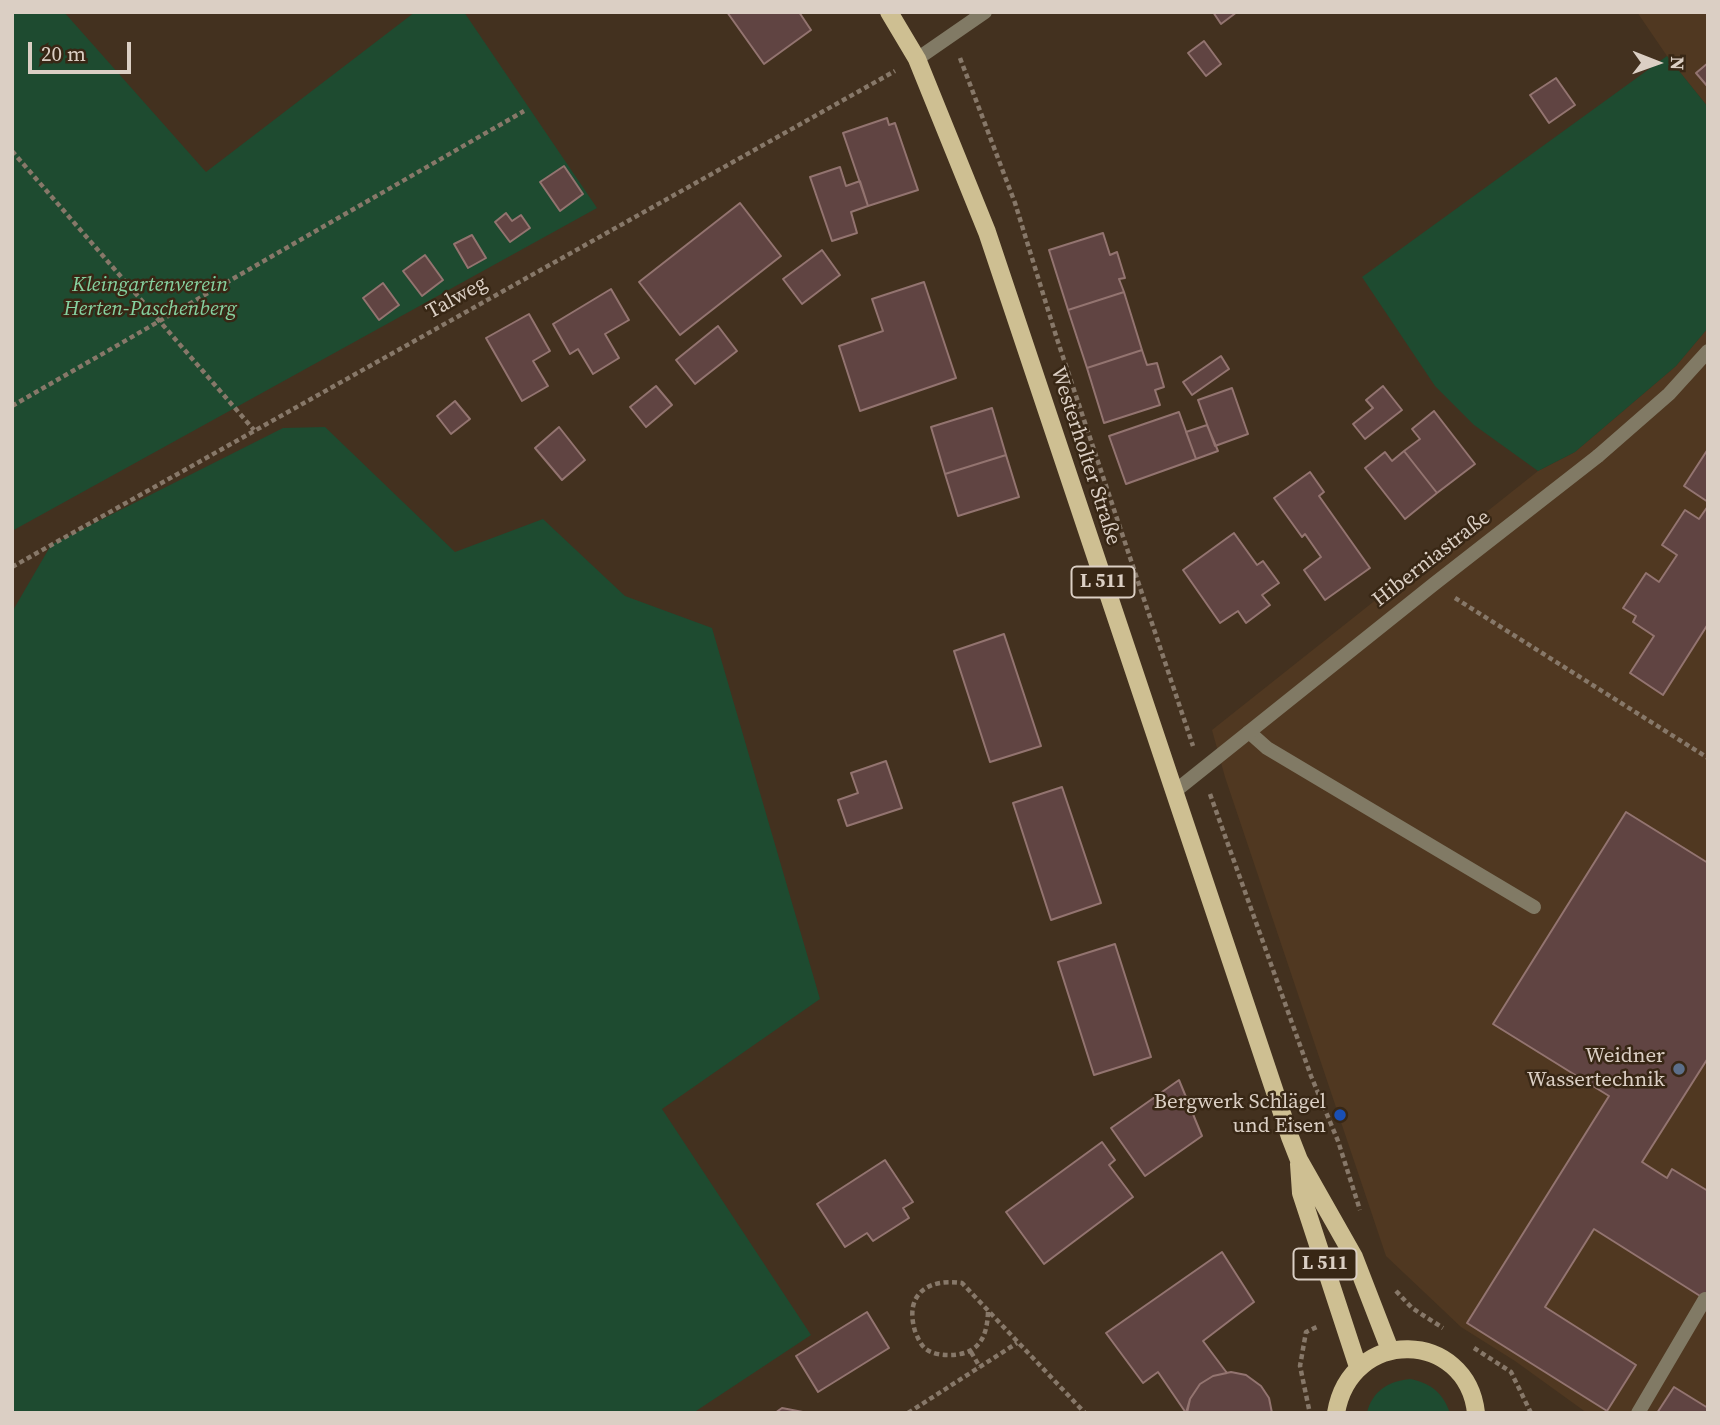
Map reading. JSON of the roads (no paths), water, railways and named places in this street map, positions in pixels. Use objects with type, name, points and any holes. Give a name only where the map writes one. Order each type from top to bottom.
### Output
[{"type":"main road","name":"Westerholter Straße","points":[[889,12],[917,59],[987,232],[1299,1160],[1354,1256],[1390,1350]]},
{"type":"main road","name":"Westerholter Straße","points":[[1299,1160],[1301,1193],[1358,1367]]},
{"type":"main road","points":[[1336,1413],[1340,1393],[1358,1367],[1390,1350],[1412,1349],[1433,1354],[1452,1365],[1466,1381],[1475,1401],[1476,1413]]},
{"type":"street","points":[[917,59],[985,12]]},
{"type":"street","name":"Hiberniastraße","points":[[1174,792],[1598,456],[1669,394],[1708,351]]},
{"type":"street","points":[[1249,732],[1267,748],[1534,907]]},
{"type":"street","points":[[1638,1413],[1705,1299]]},
{"type":"place","name":"Weidner Wassertechnik","points":[[1679,1069]]},
{"type":"place","name":"Bergwerk Schlägel und Eisen","points":[[1340,1115]]},
{"type":"park label","name":"Kleingartenverein Herten-Paschenberg","points":[[150,298]]}]
